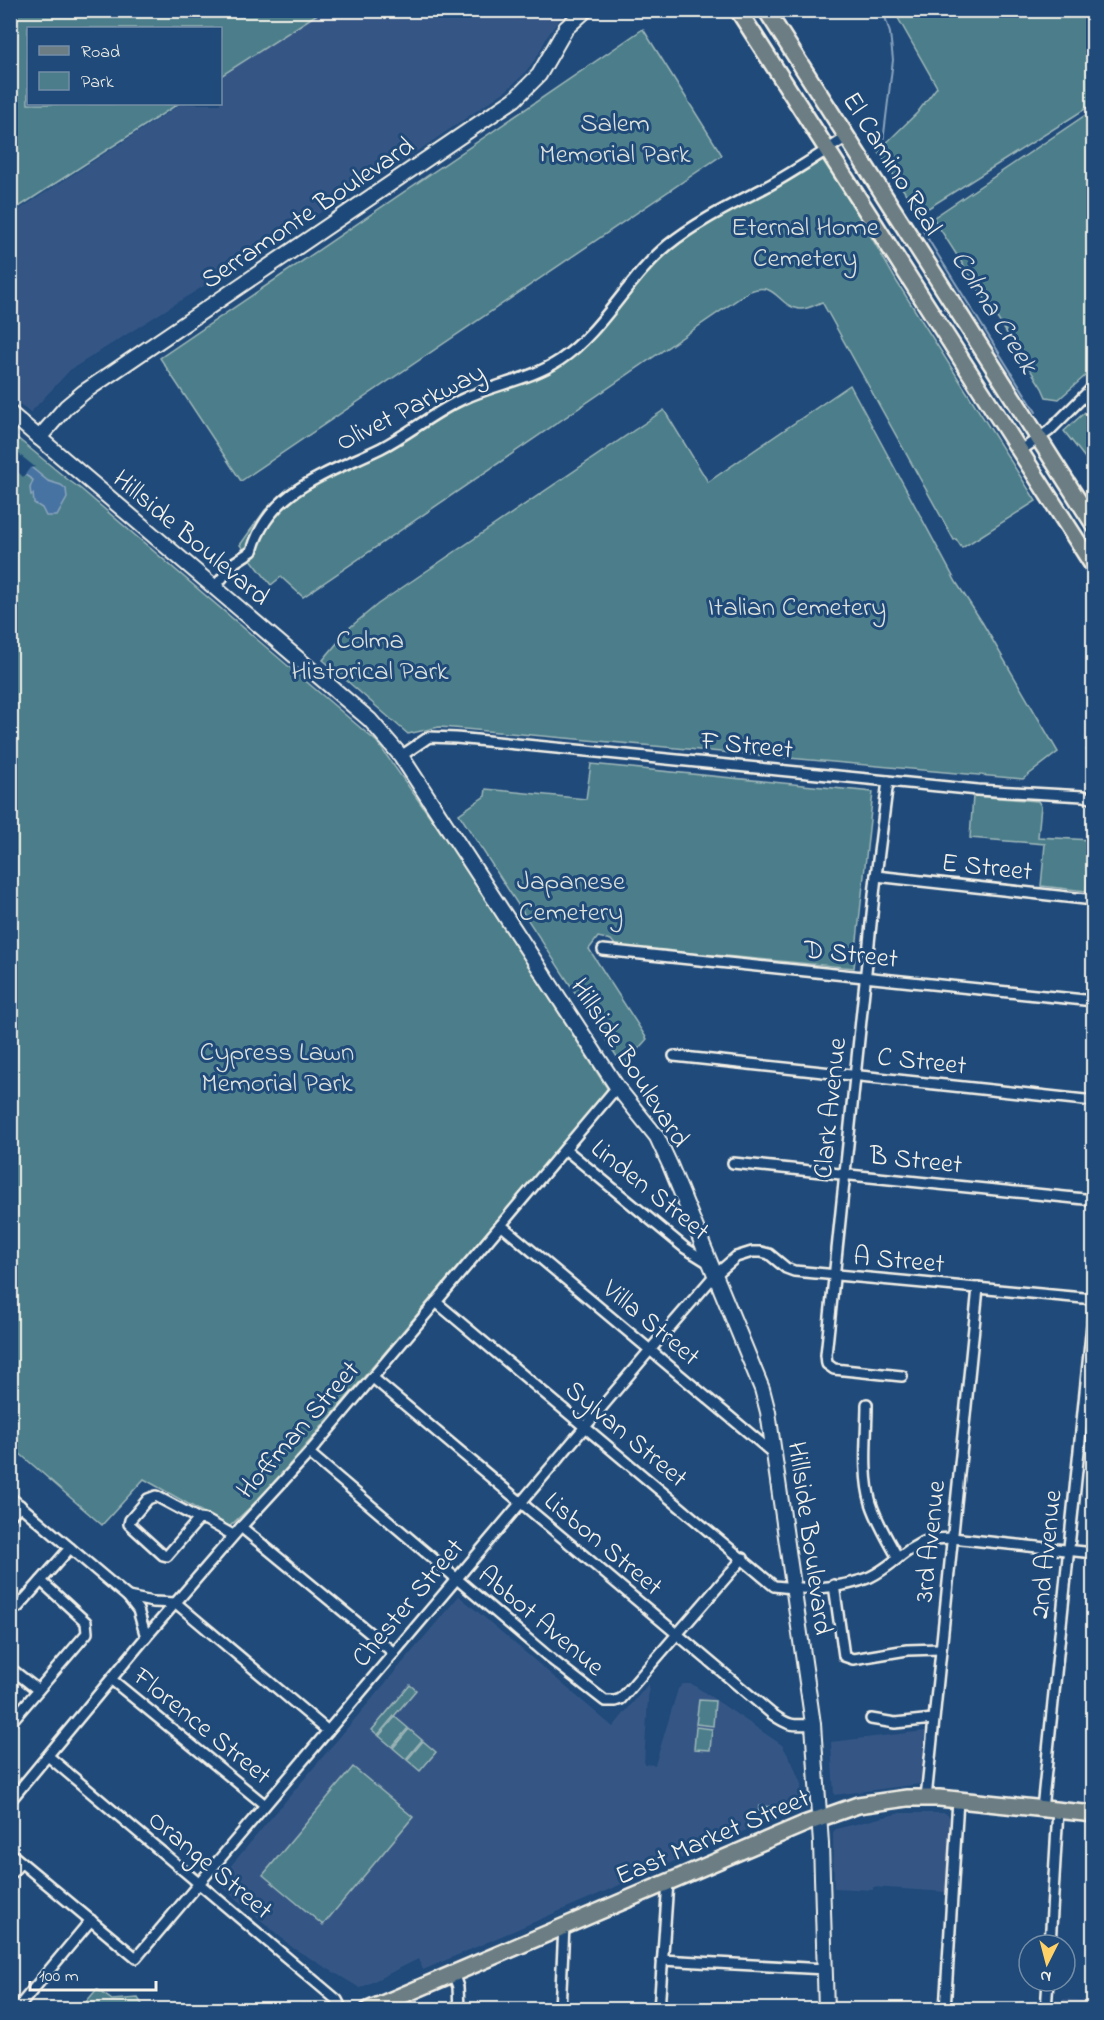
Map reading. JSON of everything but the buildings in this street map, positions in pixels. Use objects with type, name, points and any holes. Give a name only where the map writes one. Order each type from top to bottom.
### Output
[{"type":"main road","name":"Serramonte Boulevard","points":[[39,438],[66,407],[88,389],[515,99],[543,70],[566,28],[586,10]]},
{"type":"main road","name":"El Camino Real","points":[[738,10],[1094,567]]},
{"type":"main road","name":"El Camino Real","points":[[766,10],[1094,525]]},
{"type":"main road","name":"Hillside Boulevard","points":[[10,413],[370,720],[401,756],[617,1087],[657,1137],[762,1389],[768,1413],[813,1724],[826,2010]]},
{"type":"main road","name":"East Market Street","points":[[368,2010],[668,1881],[846,1808],[878,1801],[926,1798],[1094,1814]]},
{"type":"street","name":"Olivet Parkway","points":[[215,587],[235,562],[252,551],[265,520],[300,487],[385,446],[462,399],[529,376],[558,361],[591,333],[647,266],[676,239],[699,223],[796,170],[847,137]]},
{"type":"street","points":[[1020,451],[1049,431],[1094,386]]},
{"type":"street","name":"F Street","points":[[401,756],[429,736],[978,790],[1083,796],[1094,799]]},
{"type":"street","name":"Clark Avenue","points":[[888,781],[826,1354],[827,1364],[834,1369],[902,1376]]},
{"type":"street","name":"E Street","points":[[876,876],[1094,900]]},
{"type":"street","name":"D Street","points":[[603,950],[1094,1001]]},
{"type":"street","name":"C Street","points":[[674,1056],[1094,1101]]},
{"type":"street","name":"Hoffman Street","points":[[10,1801],[146,1637],[233,1535],[309,1453],[617,1087]]},
{"type":"street","name":"Linden Street","points":[[565,1149],[712,1269]]},
{"type":"street","name":"B Street","points":[[733,1162],[1094,1200]]},
{"type":"street","name":"Villa Street","points":[[501,1225],[774,1454]]},
{"type":"street","name":"A Street","points":[[712,1269],[752,1252],[769,1254],[786,1268],[794,1271],[1094,1299]]},
{"type":"street","name":"Chester Street","points":[[91,1920],[136,1958],[650,1350],[712,1269]]},
{"type":"street","name":"3rd Avenue","points":[[926,1798],[978,1288]]},
{"type":"street","name":"Sylvan Street","points":[[436,1302],[774,1586],[793,1588]]},
{"type":"street","name":"2nd Avenue","points":[[1042,1809],[1094,1305]]},
{"type":"street","name":"Lisbon Street","points":[[373,1377],[772,1714],[787,1725],[813,1724]]},
{"type":"street","points":[[867,1404],[867,1481],[870,1500],[878,1521],[898,1558]]},
{"type":"street","name":"Abbot Avenue","points":[[309,1453],[600,1699],[609,1702],[621,1699],[677,1635]]},
{"type":"street","points":[[200,1519],[167,1556],[129,1524],[130,1520],[153,1496],[233,1535]]},
{"type":"street","points":[[10,1497],[128,1597],[138,1610],[146,1637]]},
{"type":"street","points":[[10,1516],[20,1505]]},
{"type":"street","points":[[241,1527],[394,1653]]},
{"type":"street","points":[[793,1588],[834,1585],[869,1577],[883,1570],[917,1545],[931,1539],[952,1538],[1094,1553]]},
{"type":"street","points":[[18,1607],[70,1548]]},
{"type":"street","points":[[677,1635],[743,1558]]},
{"type":"street","points":[[10,1724],[84,1638],[88,1628],[82,1617],[41,1581]]},
{"type":"street","points":[[834,1585],[844,1656],[853,1659],[907,1650],[940,1649]]},
{"type":"street","points":[[128,1597],[153,1602],[176,1603],[328,1731]]},
{"type":"street","points":[[10,1668],[38,1690]]},
{"type":"street","name":"Florence Street","points":[[112,1680],[265,1805]]},
{"type":"street","points":[[871,1719],[887,1723],[933,1719]]},
{"type":"street","name":"Orange Street","points":[[48,1756],[337,2001],[342,2010]]},
{"type":"street","points":[[945,2010],[958,1800]]},
{"type":"street","points":[[1051,1933],[1058,1810]]},
{"type":"street","points":[[10,1853],[91,1920],[16,2010]]},
{"type":"street","points":[[10,1875],[21,1862]]},
{"type":"street","points":[[659,2010],[668,1881]]},
{"type":"street","points":[[560,2010],[564,1926]]},
{"type":"street","points":[[662,1960],[825,1969]]},
{"type":"street","points":[[453,1973],[458,1987],[459,2010]]},
{"type":"street","points":[[1046,2010],[1047,1993]]},
{"type":"shaded area","points":[[323,10],[565,11],[547,37],[537,57],[507,90],[409,157],[70,370],[30,413],[11,396],[11,215],[179,105],[222,105],[222,76]]},
{"type":"shaded area","points":[[10,450],[48,481],[66,489],[67,498],[57,516],[46,516],[42,508],[34,503],[30,488],[33,480],[22,473],[11,460]]},
{"type":"shaded area","points":[[459,1596],[613,1727],[649,1683],[644,1764],[655,1765],[678,1689],[683,1684],[692,1684],[782,1745],[801,1784],[802,1806],[423,1970],[418,1959],[360,1988],[293,1948],[217,1882]]},
{"type":"shaded area","points":[[925,1731],[920,1784],[834,1795],[831,1742]]},
{"type":"shaded area","points":[[900,1813],[945,1813],[950,1817],[946,1892],[873,1887],[873,1890],[834,1888],[833,1832],[836,1829]]},
{"type":"shaded area","points":[[1063,1999],[1093,2001],[1093,2009],[1062,2009]]},
{"type":"green space","points":[[11,10],[322,11],[222,75],[222,27],[27,27],[27,105],[176,105],[11,212]]},
{"type":"green space","points":[[894,11],[1093,11],[1093,104],[919,214],[878,151],[917,113],[937,87]]},
{"type":"green space","name":"Salem Memorial Park","points":[[643,29],[722,155],[241,481],[160,358]]},
{"type":"green space","points":[[1093,110],[1093,369],[1059,399],[1046,397],[933,218]]},
{"type":"green space","name":"Eternal Home Cemetery","points":[[826,158],[897,282],[1036,501],[962,548],[956,539],[954,540],[822,302],[799,309],[786,304],[771,291],[758,289],[750,291],[303,597],[281,577],[271,585],[240,545],[265,510],[287,489],[300,481],[368,451],[443,404],[463,395],[509,382],[564,356],[661,252],[746,199],[755,199],[761,192],[769,192]]},
{"type":"green space","name":"Italian Cemetery","points":[[850,385],[956,582],[1058,752],[1023,779],[453,728],[439,727],[408,734],[323,660],[342,634],[378,604],[664,410],[708,482]]},
{"type":"green space","points":[[1093,405],[1093,459],[1089,463],[1064,431]]},
{"type":"green space","name":"Cypress Lawn Memorial Park","points":[[10,432],[81,489],[377,742],[455,852],[607,1088],[296,1457],[264,1494],[229,1527],[144,1479],[102,1525],[11,1446]]},
{"type":"green space","name":"Japanese Cemetery","points":[[591,764],[873,792],[854,968],[616,946],[611,940],[598,937],[589,949],[647,1039],[623,1066],[459,814],[485,796],[486,789],[586,799]]},
{"type":"green space","points":[[973,796],[1038,801],[1041,806],[1038,837],[1091,840],[1086,891],[1041,886],[1045,844],[970,838]]},
{"type":"green space","points":[[410,1685],[416,1690],[378,1735],[372,1730]]},
{"type":"green space","points":[[699,1700],[715,1701],[713,1726],[696,1724]]},
{"type":"green space","points":[[395,1717],[408,1728],[392,1747],[379,1736]]},
{"type":"green space","points":[[696,1727],[712,1729],[710,1750],[694,1749]]},
{"type":"green space","points":[[409,1729],[422,1740],[406,1759],[393,1748]]},
{"type":"green space","points":[[423,1741],[436,1752],[420,1771],[407,1760]]},
{"type":"green space","points":[[353,1767],[413,1817],[323,1925],[263,1875]]},
{"type":"green space","points":[[759,1806],[773,1807],[776,1817],[757,1825]]},
{"type":"green space","points":[[97,1989],[112,2000],[138,1998],[145,2009],[80,2009]]},
{"type":"pier","points":[[10,447],[35,467],[30,468],[23,477],[10,464]]},
{"type":"waterway","name":"Colma Creek","points":[[883,10],[890,33],[893,60],[883,142]]},
{"type":"waterway","name":"Colma Creek","points":[[923,231],[1036,412]]},
{"type":"railway","points":[[1088,750],[1094,755]]},
{"type":"park label","name":"Colma Historical Park","points":[[370,654]]}]
